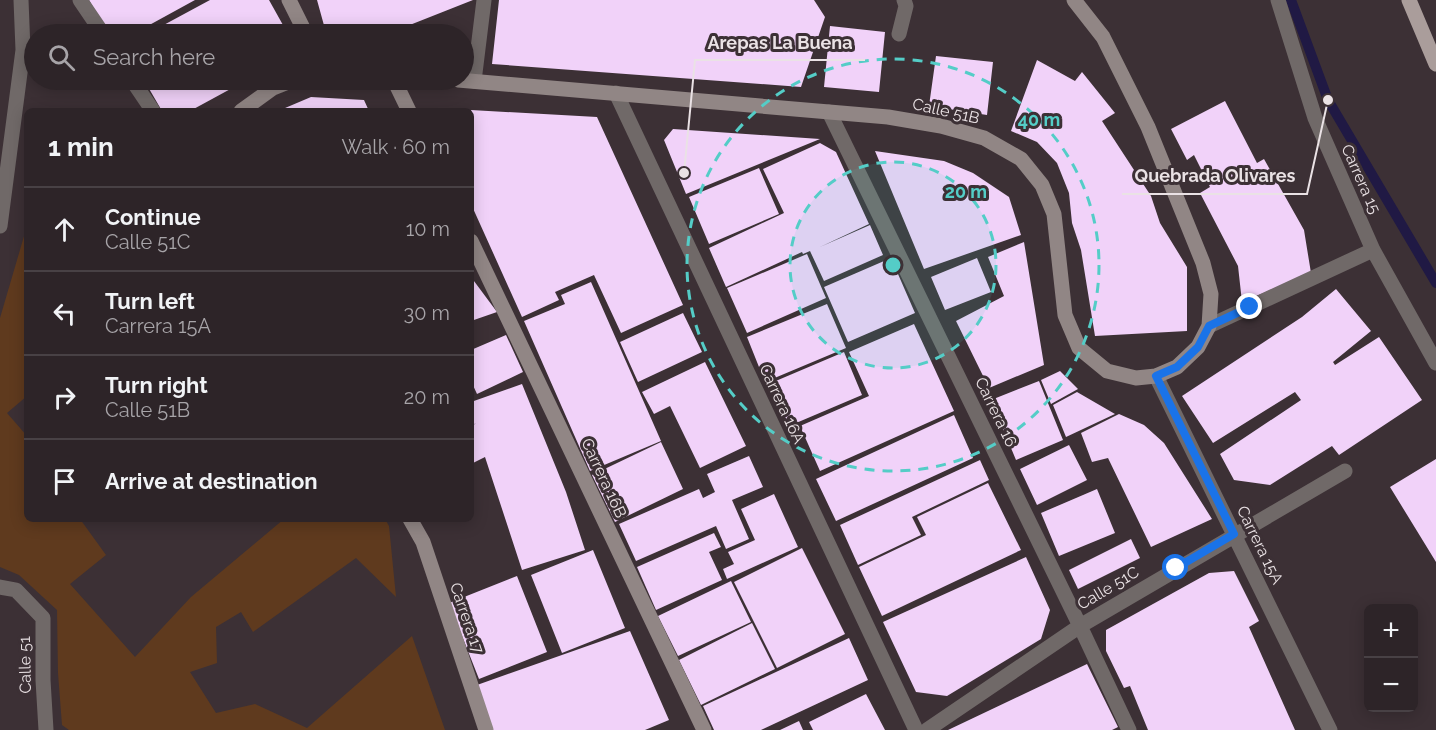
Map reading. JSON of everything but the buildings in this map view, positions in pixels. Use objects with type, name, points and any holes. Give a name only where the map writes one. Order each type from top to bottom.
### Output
[{"type":"main road","points":[[289,0],[301,24]]},
{"type":"main road","points":[[1074,0],[1103,37],[1148,127],[1203,263],[1211,294],[1209,326]]},
{"type":"main road","points":[[1409,0],[1436,64]]},
{"type":"main road","name":"Calle 51B","points":[[474,81],[888,117],[941,126],[984,138],[1021,159],[1042,185],[1054,214],[1065,315],[1079,348],[1107,371],[1136,378],[1156,376],[1177,367],[1198,347],[1209,326]]},
{"type":"main road","points":[[245,108],[270,90]]},
{"type":"main road","points":[[399,90],[408,108]]},
{"type":"main road","name":"Carrera 16B","points":[[474,247],[704,730]]},
{"type":"main road","name":"Carrera 17","points":[[412,522],[423,542],[486,730]]},
{"type":"street","points":[[0,226],[22,50],[21,0]]},
{"type":"street","points":[[80,0],[96,24]]},
{"type":"street","points":[[474,81],[483,0]]},
{"type":"street","points":[[899,34],[906,6],[904,0]]},
{"type":"street","name":"Carrera 15","points":[[1278,0],[1315,118],[1373,250],[1436,363]]},
{"type":"street","points":[[139,90],[151,108]]},
{"type":"street","name":"Carrera 16A","points":[[616,93],[916,730]]},
{"type":"street","name":"Carrera 16","points":[[829,111],[1129,730]]},
{"type":"street","points":[[1209,326],[1373,250]]},
{"type":"street","name":"Carrera 15A","points":[[1156,376],[1330,730]]},
{"type":"street","name":"Calle 51C","points":[[927,730],[1080,626],[1345,471]]},
{"type":"street","name":"Calle 51","points":[[0,587],[16,590],[42,618],[42,680],[46,730]]},
{"type":"shaded area","points":[[24,236],[24,399],[7,413],[24,433],[24,522],[82,522],[106,555],[70,584],[135,657],[191,597],[280,522],[387,522],[396,597],[356,558],[253,632],[241,612],[216,627],[217,663],[190,672],[216,713],[255,704],[307,728],[412,636],[445,730],[69,730],[62,725],[57,610],[19,575],[0,567],[0,318]]},
{"type":"waterway","points":[[1291,0],[1328,100],[1436,283]]},
{"type":"place","name":"Quebrada Olivares","points":[[1328,100]]},
{"type":"place","name":"Arepas La Buena","points":[[684,173]]},
{"type":"route","points":[[1176,568],[1234,534],[1156,376],[1177,367],[1198,347],[1209,326],[1250,307]]}]
